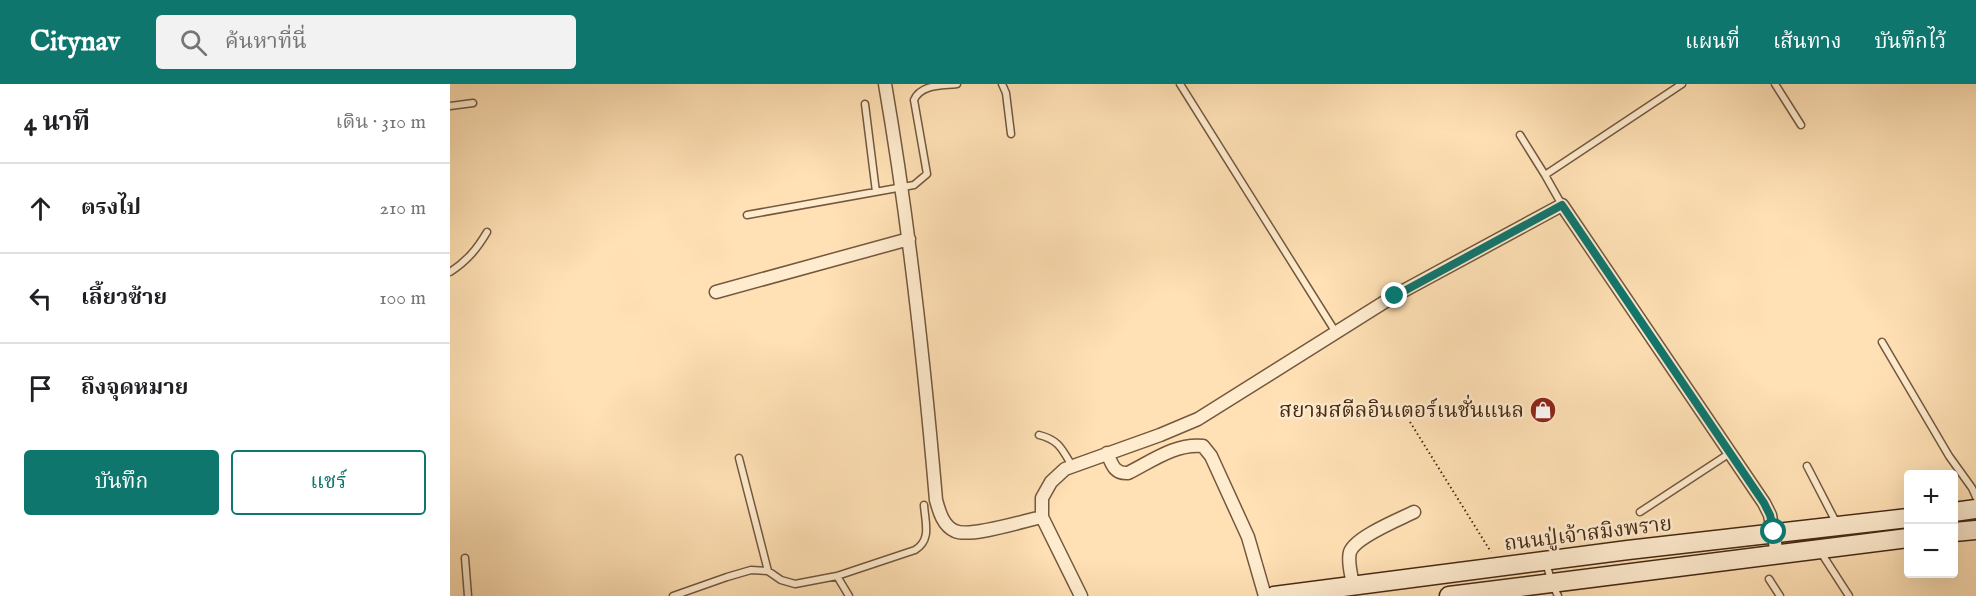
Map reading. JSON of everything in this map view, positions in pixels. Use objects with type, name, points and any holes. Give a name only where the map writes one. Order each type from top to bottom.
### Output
[{"type":"main road","points":[[1958,511],[1976,509]]},
{"type":"main road","name":"ถนนปู่เจ้าสมิงพราย","points":[[1274,596],[1774,532],[1904,518]]},
{"type":"main road","points":[[1958,532],[1975,532]]},
{"type":"main road","points":[[1449,596],[1555,589],[1777,554],[1904,538]]},
{"type":"street","points":[[885,84],[903,188],[922,342],[936,500],[940,515],[954,531],[964,533],[1042,517]]},
{"type":"street","points":[[1081,596],[1042,517],[1042,498],[1051,482],[1065,469],[1198,419],[1335,331],[1562,205],[1764,503],[1770,515],[1777,554]]},
{"type":"street","points":[[716,292],[909,239]]},
{"type":"street","points":[[1107,453],[1114,469],[1121,474],[1128,473],[1173,450],[1192,445],[1203,446],[1211,456],[1248,537],[1265,596]]},
{"type":"street","points":[[1353,586],[1350,551],[1356,544],[1414,512]]},
{"type":"lane","points":[[747,214],[914,185],[927,174],[914,100],[916,93],[924,87],[957,84]]},
{"type":"lane","points":[[1002,84],[1006,93],[1011,134]]},
{"type":"lane","points":[[1180,84],[1335,331]]},
{"type":"lane","points":[[1545,175],[1682,84]]},
{"type":"lane","points":[[1775,84],[1800,125]]},
{"type":"lane","points":[[450,106],[473,103]]},
{"type":"lane","points":[[865,104],[876,192]]},
{"type":"lane","points":[[1520,135],[1562,205]]},
{"type":"lane","points":[[450,272],[476,251],[487,232]]},
{"type":"lane","points":[[1882,342],[1949,456],[1976,497]]},
{"type":"lane","points":[[1039,435],[1052,438],[1061,447],[1072,466]]},
{"type":"lane","points":[[1640,512],[1731,453]]},
{"type":"lane","points":[[739,459],[768,571]]},
{"type":"lane","points":[[1807,466],[1838,526]]},
{"type":"lane","points":[[673,596],[751,570],[768,571],[782,580],[795,584],[837,576],[894,557],[922,546],[926,539],[924,505]]},
{"type":"lane","points":[[1818,549],[1849,596]]},
{"type":"lane","points":[[465,558],[468,596]]},
{"type":"lane","points":[[1546,561],[1555,589]]},
{"type":"lane","points":[[837,576],[849,596]]},
{"type":"lane","points":[[1769,579],[1780,596]]},
{"type":"path","points":[[1410,422],[1500,567]]},
{"type":"place","name":"สยามสตีลอินเตอร์เนชั่นแนล","points":[[1543,410]]},
{"type":"route","points":[[1395,296],[1562,205],[1764,503],[1774,532]]}]
